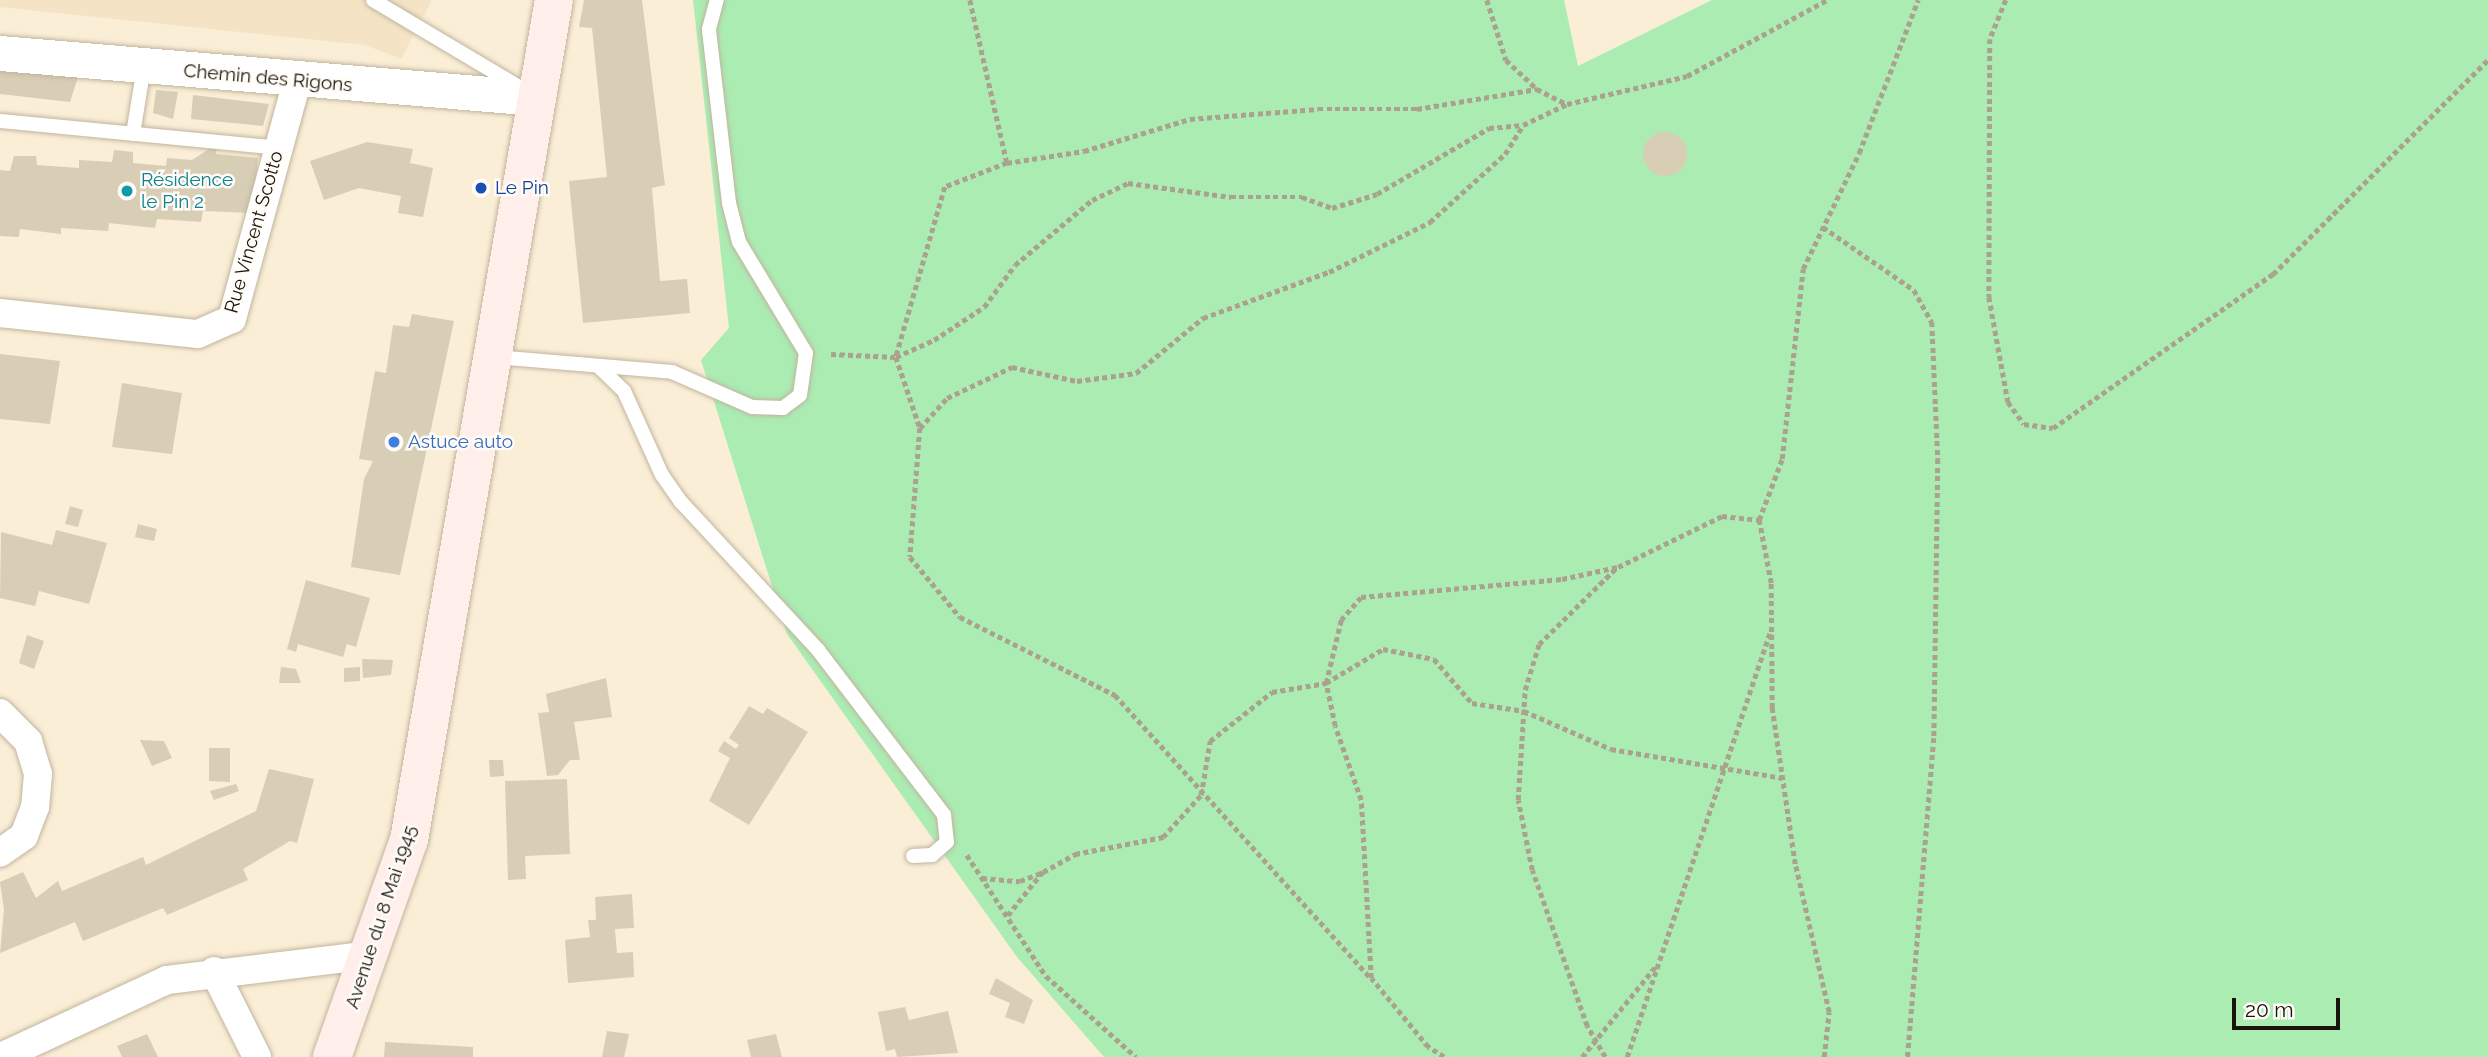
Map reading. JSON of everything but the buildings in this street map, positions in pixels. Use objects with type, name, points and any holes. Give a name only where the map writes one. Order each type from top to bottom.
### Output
[{"type":"main road","name":"Avenue du 8 Mai 1945","points":[[332,1057],[371,955],[409,840],[431,734],[554,0]]},
{"type":"street","name":"Chemin des Rigons","points":[[0,53],[297,82],[536,98]]},
{"type":"street","name":"Rue Vincent Scotto","points":[[0,313],[198,334],[232,319],[297,82]]},
{"type":"street","points":[[0,713],[28,741],[38,774],[35,807],[24,836],[0,853]]},
{"type":"street","points":[[1,1057],[125,996],[167,980],[214,971],[371,955]]},
{"type":"street","points":[[214,971],[257,1057]]},
{"type":"lane","points":[[373,0],[536,98]]},
{"type":"lane","points":[[493,356],[672,372],[752,407],[783,408],[800,395],[806,353],[739,242],[729,203],[709,29],[718,0]]},
{"type":"lane","points":[[133,134],[145,67]]},
{"type":"lane","points":[[0,121],[279,148]]},
{"type":"lane","points":[[598,367],[624,391],[662,475],[681,502],[818,650],[944,815],[948,828],[940,851],[913,856]]},
{"type":"path","points":[[970,0],[1007,163]]},
{"type":"path","points":[[1487,0],[1506,60],[1537,89],[1567,104]]},
{"type":"path","points":[[806,353],[896,357],[984,307],[1015,265],[1093,200],[1128,183],[1231,197],[1302,197],[1332,208],[1377,194],[1489,128],[1523,125],[1567,104],[1687,76],[1827,0]]},
{"type":"path","points":[[1824,1057],[1829,1012],[1795,864],[1772,708],[1771,583],[1759,520],[1782,459],[1803,269],[1859,153],[1918,0]]},
{"type":"path","points":[[2006,0],[1990,39],[1989,298],[2008,402],[2024,424],[2053,428],[2273,274],[2488,60]]},
{"type":"path","points":[[1444,1057],[1428,1047],[1313,908],[1201,795],[1115,695],[960,617],[910,557],[920,429],[896,357],[945,187],[1007,163],[1084,151],[1190,119],[1318,110],[1418,110],[1537,89]]},
{"type":"path","points":[[920,429],[947,398],[1012,367],[1077,381],[1136,373],[1203,317],[1329,272],[1430,222],[1506,154],[1523,125]]},
{"type":"path","points":[[1823,227],[1914,290],[1932,322],[1938,459],[1934,738],[1908,1057]]},
{"type":"path","points":[[1371,978],[1361,800],[1326,683],[1341,620],[1361,597],[1563,579],[1618,567],[1722,516],[1759,520]]},
{"type":"path","points":[[1605,1057],[1594,1038],[1532,870],[1518,800],[1524,711],[1539,644],[1618,567]]},
{"type":"path","points":[[1627,1057],[1771,629]]},
{"type":"path","points":[[981,878],[1020,881],[1075,854],[1163,837],[1201,795],[1210,741],[1272,692],[1326,683],[1383,649],[1434,659],[1472,703],[1524,711],[1611,749],[1724,771],[1783,778]]},
{"type":"path","points":[[948,828],[1046,976],[1136,1057]]},
{"type":"path","points":[[1007,917],[1043,872]]},
{"type":"path","points":[[1582,1057],[1594,1038],[1659,963]]},
{"type":"shaded area","points":[[0,0],[432,0],[401,59],[365,45],[0,7]]},
{"type":"green space","points":[[693,0],[1564,0],[1578,66],[1712,0],[2488,0],[2488,1057],[1104,1057],[1017,957],[787,634],[701,360],[729,328]]},
{"type":"place","name":"Le Pin","points":[[481,188]]},
{"type":"place","name":"Résidence le Pin 2","points":[[127,191]]},
{"type":"place","name":"Astuce auto","points":[[394,442]]}]
